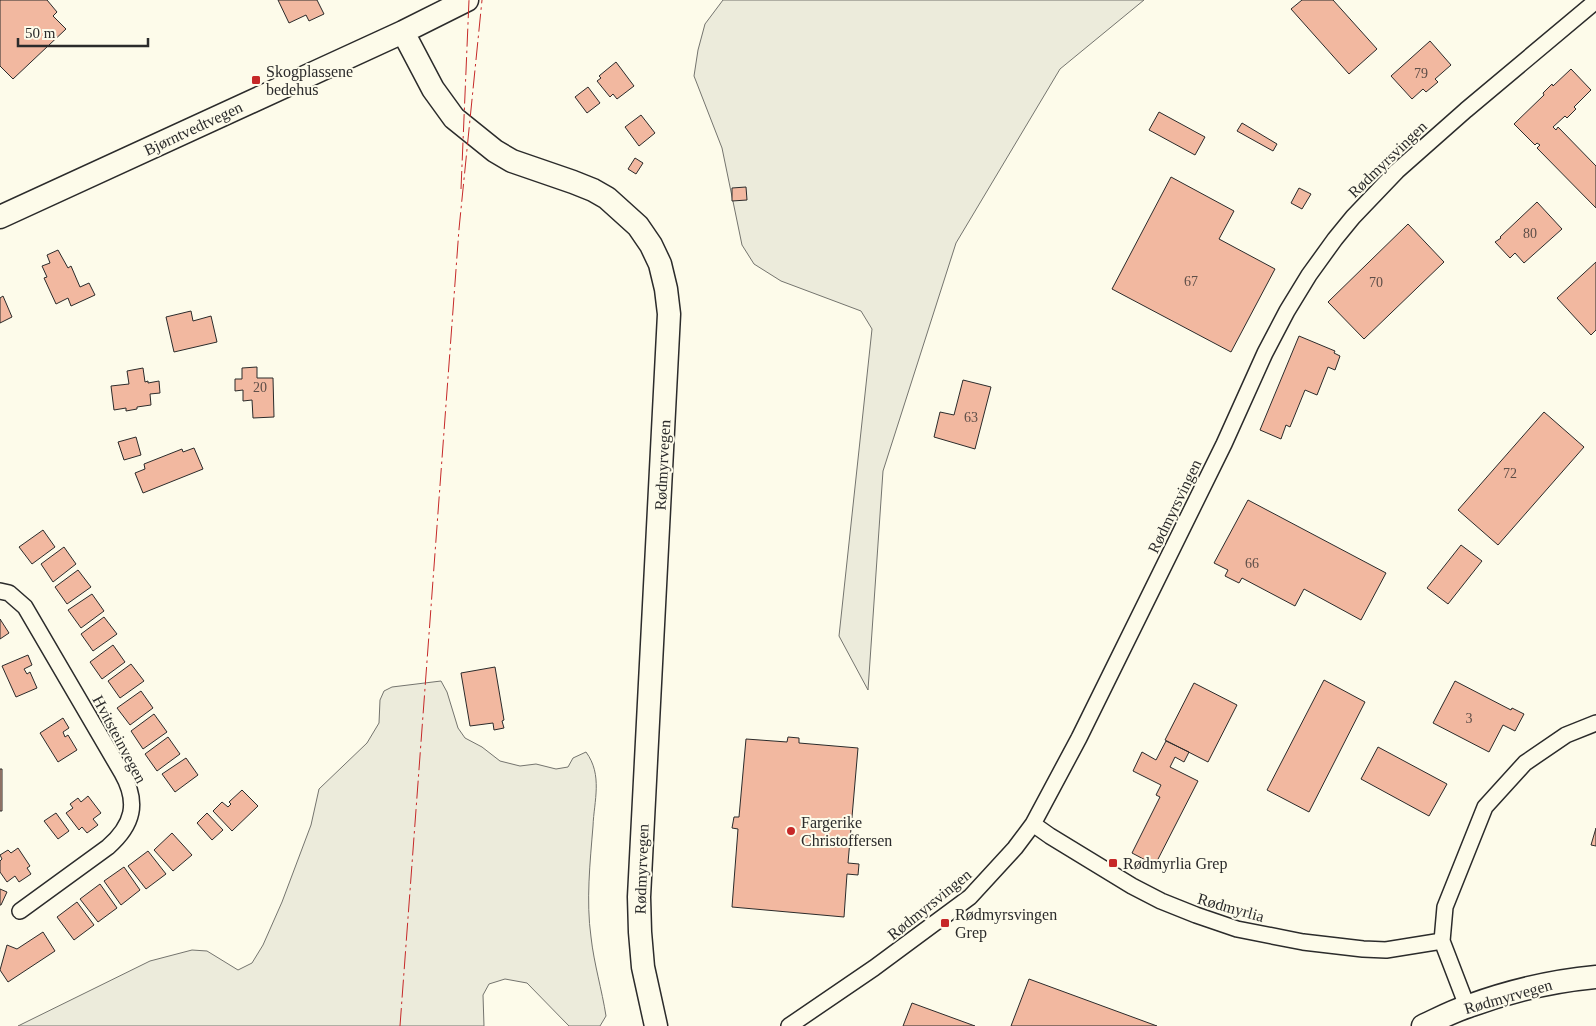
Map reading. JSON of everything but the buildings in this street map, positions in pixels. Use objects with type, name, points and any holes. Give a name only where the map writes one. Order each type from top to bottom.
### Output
[{"type":"street","name":"Bjørntvedtvegen","points":[[0,217],[403,32],[467,0]]},
{"type":"street","name":"Rødmyrsvingen","points":[[789,1026],[874,968],[970,897],[1015,848],[1032,824],[1099,698],[1224,444],[1266,353],[1287,311],[1309,275],[1353,216],[1397,171],[1466,110],[1596,1]]},
{"type":"street","name":"Rødmyrvegen","points":[[403,32],[429,83],[454,118],[494,150],[512,161],[573,182],[608,198],[638,226],[651,245],[660,264],[669,314],[639,897],[643,967],[656,1026]]},
{"type":"street","name":"Hvitsteinvegen","points":[[0,591],[9,593],[17,599],[30,614],[128,784],[132,808],[126,828],[120,836],[108,847],[20,911]]},
{"type":"street","points":[[1467,1006],[1442,941],[1445,907],[1485,806],[1526,763],[1566,735],[1596,722]]},
{"type":"street","name":"Rødmyrlia","points":[[1032,824],[1132,886],[1196,916],[1237,929],[1303,942],[1386,950],[1442,941]]},
{"type":"street","name":"Rødmyrvegen","points":[[1423,1026],[1467,1006],[1516,991],[1552,983],[1596,977]]},
{"type":"shaded area","points":[[723,0],[1144,0],[1060,69],[956,243],[883,471],[868,690],[839,636],[872,329],[861,311],[781,281],[754,264],[742,245],[722,148],[694,76],[705,24]]},
{"type":"shaded area","points":[[441,681],[447,692],[458,728],[465,738],[482,747],[500,761],[520,766],[536,764],[556,769],[568,767],[573,758],[586,752],[591,761],[596,779],[596,788],[589,910],[592,947],[606,1016],[600,1026],[569,1026],[527,983],[505,979],[489,984],[483,995],[484,1026],[18,1026],[150,961],[192,950],[207,951],[238,970],[252,963],[263,945],[282,902],[311,825],[319,789],[367,743],[379,723],[380,700],[384,691],[392,687]]},
{"type":"power","points":[[461,189],[469,0]]},
{"type":"power","points":[[400,1026],[459,229],[482,0]]},
{"type":"place","name":"Skogplassene bedehus","points":[[256,80]]},
{"type":"place","name":"Fargerike Christoffersen","points":[[791,831]]},
{"type":"place","name":"Rødmyrlia Grep","points":[[1113,863]]},
{"type":"place","name":"Rødmyrsvingen Grep","points":[[945,923]]}]
